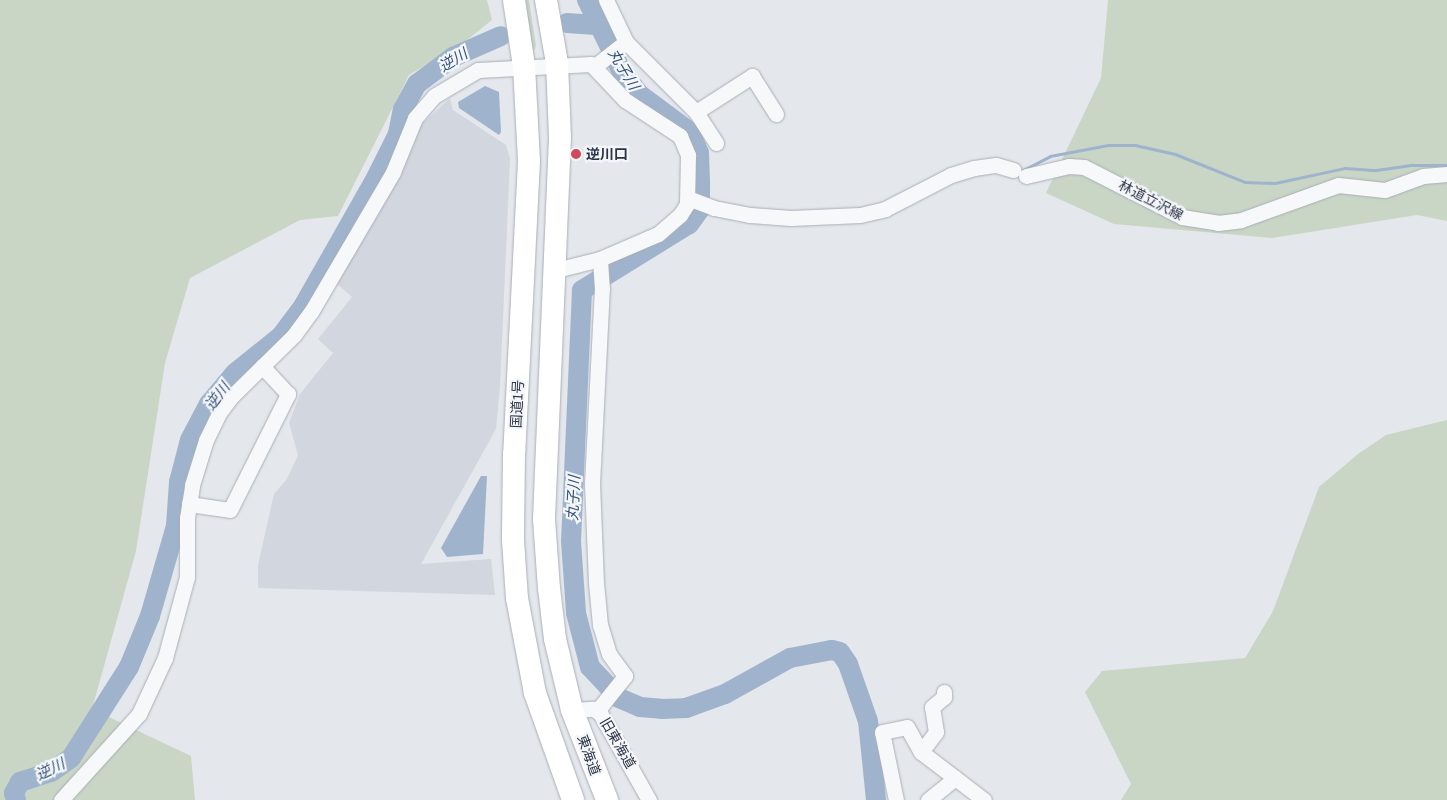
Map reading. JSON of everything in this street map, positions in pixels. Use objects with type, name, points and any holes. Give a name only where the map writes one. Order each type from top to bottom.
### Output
[{"type":"highway","name":"国道1号","points":[[514,0],[524,66],[529,161],[514,454],[513,540],[517,598],[533,684],[573,800]]},
{"type":"highway","points":[[546,0],[557,66],[560,137],[556,270],[544,519],[555,639],[572,710]]},
{"type":"highway","name":"東海道","points":[[572,710],[607,800]]},
{"type":"street","points":[[606,0],[623,44],[696,112],[716,143]]},
{"type":"street","points":[[60,800],[139,714],[151,690],[164,658],[187,577],[189,504],[203,449],[219,413],[262,366],[294,335],[311,312],[393,172],[415,118],[434,96],[478,70],[599,62],[623,44]]},
{"type":"street","points":[[556,270],[600,261],[658,234],[680,215],[690,199],[688,155],[680,136],[625,100],[599,62]]},
{"type":"street","points":[[696,112],[752,76],[776,114]]},
{"type":"street","name":"林道立沢線","points":[[690,199],[714,208],[791,218],[860,215],[885,209],[951,175],[974,168],[996,165],[1019,173],[1069,166],[1084,167],[1182,218],[1218,223],[1241,220],[1338,185],[1385,190],[1423,176],[1447,174]]},
{"type":"street","points":[[597,711],[625,676],[609,654],[600,625],[596,583],[592,484],[602,287],[600,261]]},
{"type":"street","points":[[189,504],[230,510],[288,394],[262,366]]},
{"type":"street","points":[[921,752],[936,732],[932,707],[944,697],[944,692]]},
{"type":"street","name":"旧東海道","points":[[572,710],[597,711],[630,762],[649,800]]},
{"type":"street","points":[[896,800],[882,732],[907,727],[921,752],[984,800]]},
{"type":"street","points":[[928,800],[955,778]]},
{"type":"shaded area","points":[[450,98],[453,110],[506,145],[510,159],[500,387],[496,429],[421,564],[491,559],[495,595],[258,588],[258,565],[274,494],[287,479],[298,455],[289,423],[300,394],[333,353],[318,339],[352,297],[335,282],[400,174],[420,126]]},
{"type":"green space","points":[[0,0],[487,0],[492,20],[467,40],[409,75],[338,216],[300,220],[190,278],[165,363],[136,551],[92,709],[191,756],[195,800],[0,800]]},
{"type":"green space","points":[[522,0],[529,0],[536,46],[534,51]]},
{"type":"green space","points":[[1108,0],[1447,0],[1447,221],[1417,215],[1272,238],[1114,224],[1046,193],[1101,78]]},
{"type":"green space","points":[[1447,420],[1447,800],[1121,800],[1131,784],[1085,692],[1102,671],[1245,658],[1273,611],[1319,487],[1358,454],[1386,435]]},
{"type":"water","points":[[485,86],[499,92],[501,132],[499,135],[459,108],[458,102]]},
{"type":"water","points":[[481,476],[487,476],[483,554],[447,557],[441,548]]},
{"type":"waterway","name":"丸子川","points":[[587,0],[622,72],[639,94],[690,132],[699,153],[700,181],[700,209],[689,224],[582,290],[571,541],[576,613],[590,667],[619,698],[640,707],[661,709],[686,708],[725,694],[790,658],[832,650],[840,652],[848,664],[868,721],[876,800]]},
{"type":"waterway","name":"逆川","points":[[567,23],[599,25]]},
{"type":"waterway","name":"逆川","points":[[16,800],[14,793],[20,782],[51,772],[71,758],[129,667],[150,616],[176,526],[179,482],[190,440],[209,404],[235,373],[281,336],[304,305],[374,182],[398,134],[403,109],[417,84],[453,57],[501,36]]},
{"type":"waterway","points":[[1023,170],[1050,156],[1108,145],[1135,145],[1175,154],[1245,182],[1275,183],[1345,168],[1376,170],[1413,165],[1447,165]]},
{"type":"place","name":"逆川口","points":[[576,154]]}]
